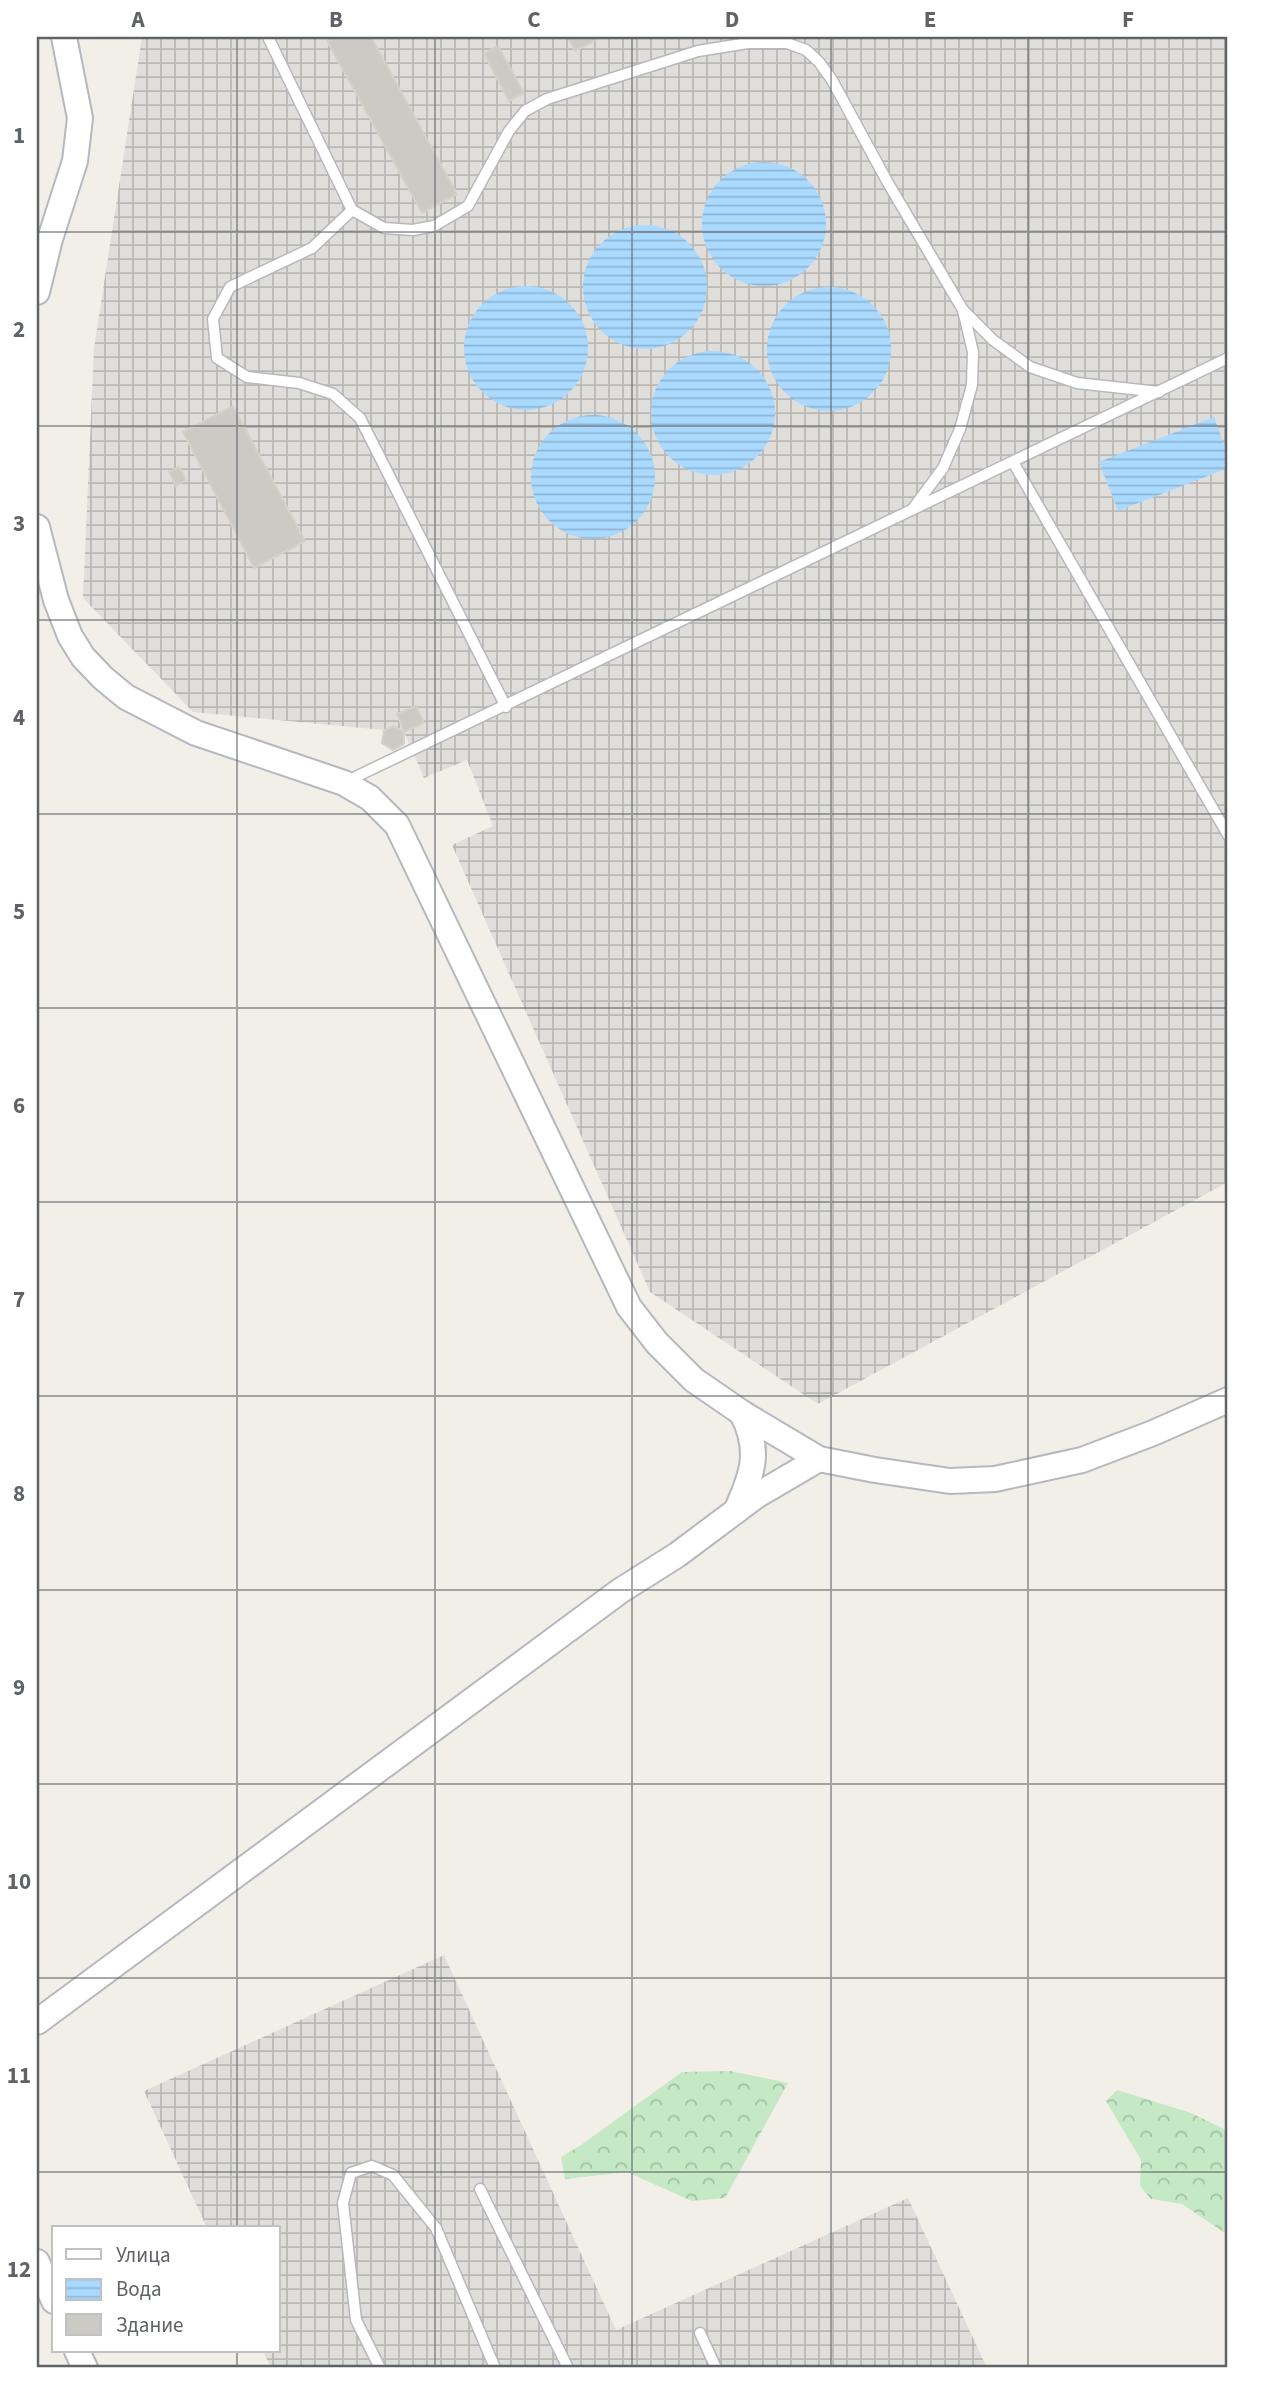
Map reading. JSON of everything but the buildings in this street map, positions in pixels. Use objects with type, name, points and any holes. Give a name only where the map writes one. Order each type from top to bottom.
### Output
[{"type":"street","points":[[37,292],[50,239],[75,161],[80,118],[64,37]]},
{"type":"street","points":[[37,527],[56,600],[70,635],[83,657],[103,678],[126,697],[196,733],[344,783],[370,798],[397,825],[629,1307],[657,1343],[694,1380],[742,1413],[819,1458],[875,1470],[950,1481],[995,1479],[1082,1460],[1228,1400]]},
{"type":"street","points":[[736,1510],[747,1487],[752,1466],[751,1432],[742,1413]]},
{"type":"street","points":[[37,2022],[620,1591],[677,1555],[756,1496],[819,1458]]},
{"type":"street","points":[[37,2262],[52,2296]]},
{"type":"street","points":[[77,2352],[85,2368]]},
{"type":"lane","points":[[268,37],[352,210],[384,228],[413,230],[434,226],[468,206],[509,131],[525,111],[547,99],[698,51],[748,43],[787,43],[806,50],[832,80],[888,183],[963,310],[993,340],[1030,367],[1077,383],[1159,392]]},
{"type":"lane","points":[[352,210],[312,248],[230,287],[213,320],[217,358],[247,377],[299,383],[333,394],[360,418],[506,706]]},
{"type":"lane","points":[[911,512],[943,468],[960,429],[972,385],[973,352],[963,310]]},
{"type":"lane","points":[[344,783],[1228,358]]},
{"type":"lane","points":[[1013,462],[1228,835]]},
{"type":"lane","points":[[380,2368],[356,2320],[343,2203],[351,2174],[372,2166],[393,2175],[436,2228],[495,2368]]},
{"type":"lane","points":[[480,2189],[568,2368]]},
{"type":"lane","points":[[700,2333],[716,2368]]},
{"type":"shaded area","points":[[142,37],[1228,37],[1228,1182],[818,1404],[650,1292],[452,845],[493,826],[467,760],[424,778],[404,732],[394,726],[384,730],[193,712],[83,598],[94,348]]},
{"type":"shaded area","points":[[444,1955],[616,2330],[908,2198],[987,2368],[271,2368],[263,2352],[280,2352],[280,2226],[206,2226],[144,2091]]},
{"type":"green space","points":[[730,2071],[788,2083],[725,2198],[692,2201],[627,2172],[565,2179],[561,2157],[682,2072]]},
{"type":"green space","points":[[1117,2090],[1191,2113],[1228,2131],[1228,2235],[1182,2204],[1151,2199],[1140,2186],[1141,2160],[1106,2101]]},
{"type":"water","points":[[764,162],[788,166],[808,180],[822,200],[826,224],[822,248],[808,268],[788,282],[764,286],[740,282],[720,268],[706,248],[702,224],[706,200],[720,180],[740,166]]},
{"type":"water","points":[[645,225],[669,229],[689,243],[703,263],[707,287],[703,311],[689,331],[669,345],[645,349],[621,345],[601,331],[587,311],[583,287],[587,263],[601,243],[621,229]]},
{"type":"water","points":[[526,286],[550,290],[570,304],[584,324],[588,348],[584,372],[570,392],[550,406],[526,410],[502,406],[482,392],[468,372],[464,348],[468,324],[482,304],[502,290]]},
{"type":"water","points":[[829,287],[853,291],[873,305],[887,325],[891,349],[887,373],[873,393],[853,407],[829,411],[805,407],[785,393],[771,373],[767,349],[771,325],[785,305],[805,291]]},
{"type":"water","points":[[713,351],[737,355],[757,369],[771,389],[775,413],[771,437],[757,457],[737,471],[713,475],[689,471],[669,457],[655,437],[651,413],[655,389],[669,369],[689,355]]},
{"type":"water","points":[[593,415],[617,419],[637,433],[651,453],[655,477],[651,501],[637,521],[617,535],[593,539],[569,535],[549,521],[535,501],[531,477],[535,453],[549,433],[569,419]]},
{"type":"water","points":[[1214,417],[1228,455],[1228,468],[1118,511],[1099,462]]}]
